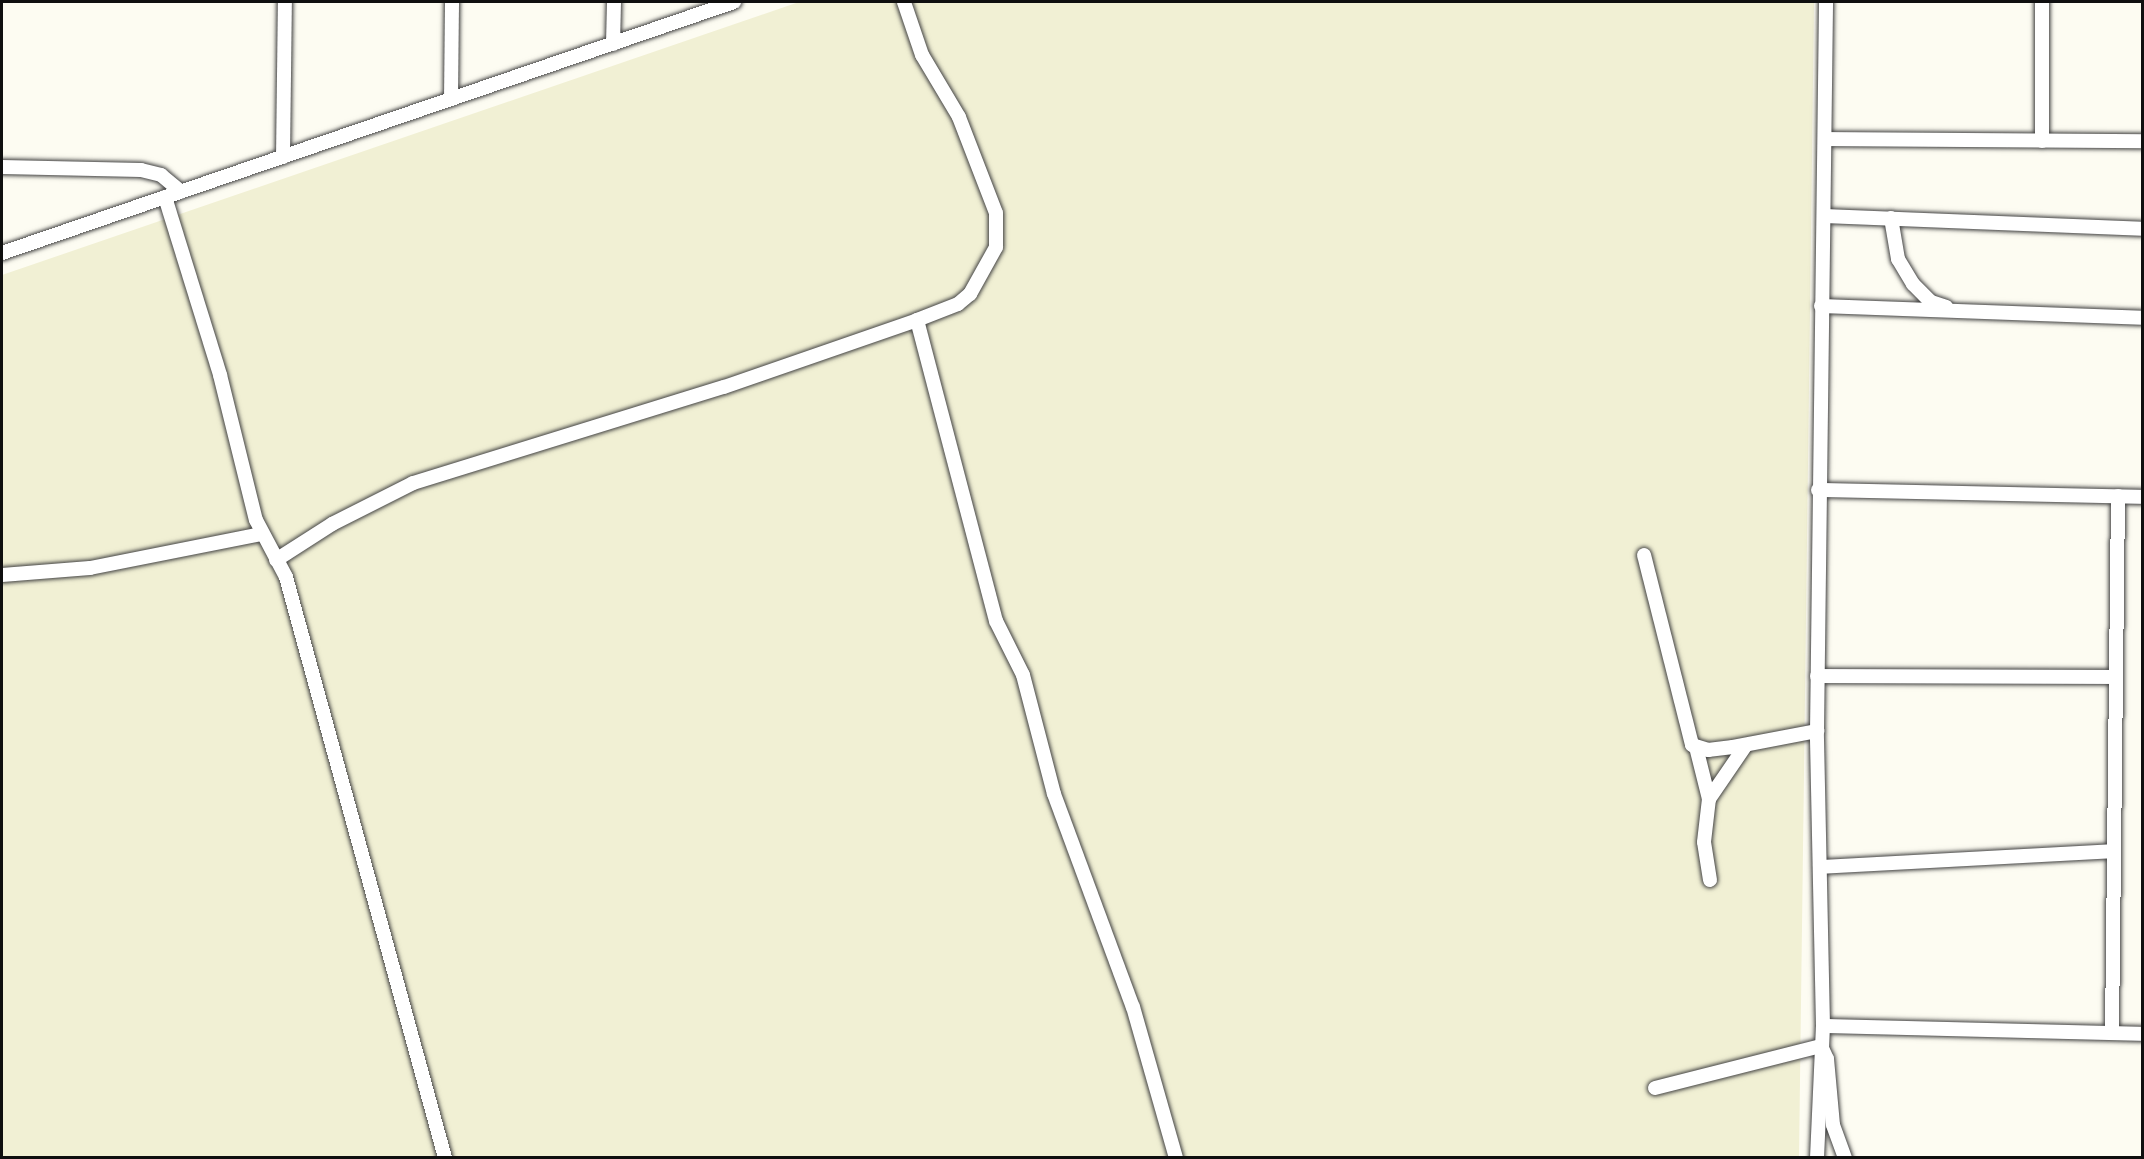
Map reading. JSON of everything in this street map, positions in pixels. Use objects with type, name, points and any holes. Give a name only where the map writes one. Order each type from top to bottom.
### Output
[{"type":"street","points":[[283,157],[285,2]]},
{"type":"street","points":[[451,99],[452,2]]},
{"type":"street","points":[[614,2],[614,44]]},
{"type":"street","points":[[2,253],[734,2]]},
{"type":"street","points":[[276,560],[332,524],[413,483],[724,387],[917,320],[958,304],[970,294],[984,274],[999,231],[990,192],[960,117],[922,55],[904,2]]},
{"type":"street","points":[[1817,1158],[1823,1026],[1817,676],[1826,2]]},
{"type":"street","points":[[2042,2],[2042,141]]},
{"type":"street","points":[[1825,139],[2142,141]]},
{"type":"street","points":[[2,167],[141,170],[161,175],[180,192]]},
{"type":"street","points":[[165,197],[220,375],[261,534],[286,577],[445,1158]]},
{"type":"street","points":[[1824,216],[2142,229]]},
{"type":"street","points":[[1891,218],[1898,259],[1914,284],[1931,302],[1957,311]]},
{"type":"street","points":[[1821,306],[2142,318]]},
{"type":"street","points":[[917,320],[996,621],[1023,675],[1054,794],[1133,1007],[1176,1158]]},
{"type":"street","points":[[1818,490],[2142,497]]},
{"type":"street","points":[[2112,1033],[2118,496]]},
{"type":"street","points":[[2,575],[90,568],[261,534]]},
{"type":"street","points":[[1644,555],[1686,734],[1696,747],[1709,799],[1704,842],[1710,880]]},
{"type":"street","points":[[1817,676],[2116,677]]},
{"type":"street","points":[[1696,747],[1746,745],[1817,731]]},
{"type":"street","points":[[1709,799],[1746,745]]},
{"type":"street","points":[[1820,867],[2114,851]]},
{"type":"street","points":[[1823,1026],[2142,1034]]},
{"type":"street","points":[[1655,1088],[1821,1046]]},
{"type":"street","points":[[1821,1046],[1827,1059],[1833,1125],[1845,1158]]},
{"type":"green space","points":[[799,2],[1814,2],[1799,1157],[2,1157],[2,275]]}]
